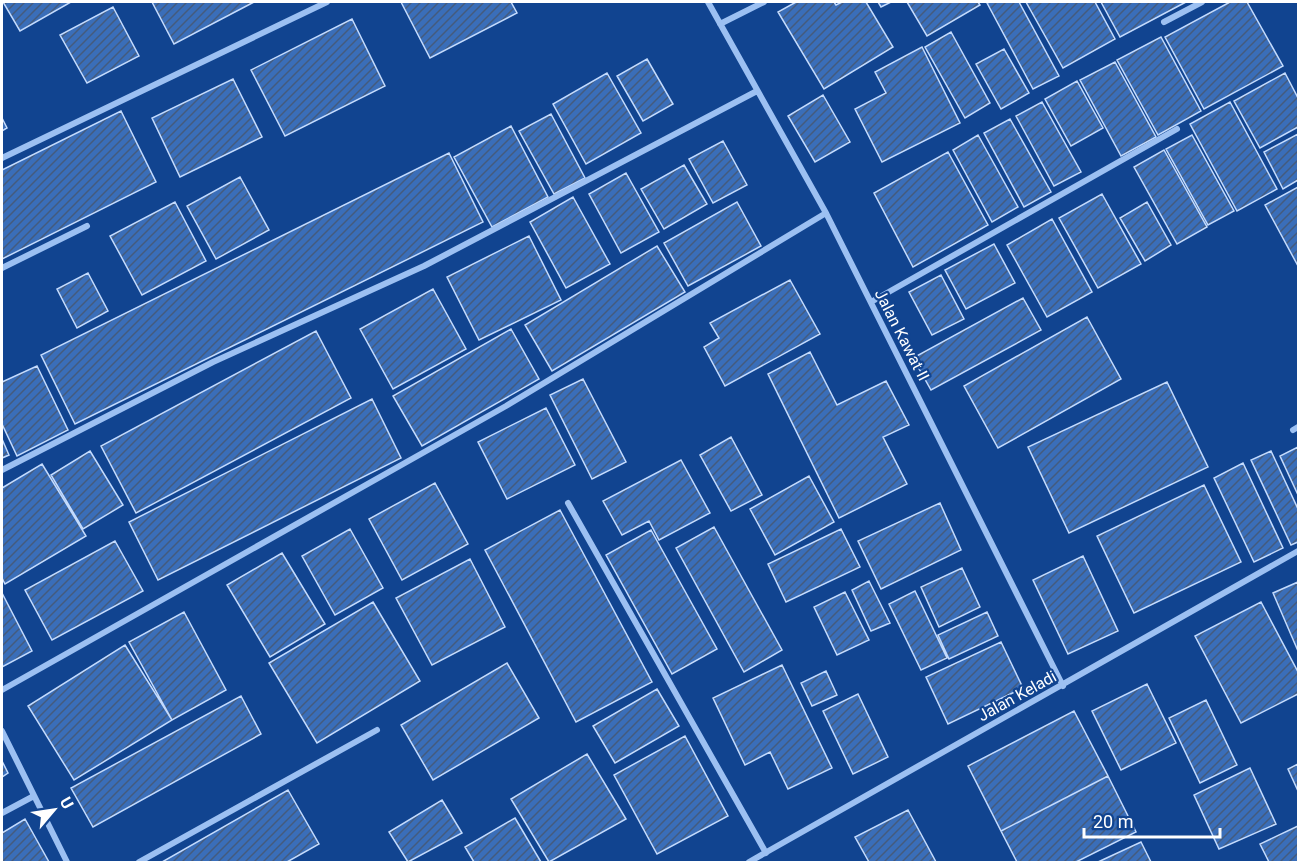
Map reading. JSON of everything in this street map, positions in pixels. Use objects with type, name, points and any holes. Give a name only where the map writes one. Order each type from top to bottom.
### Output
[{"type":"street","points":[[2,158],[327,2]]},
{"type":"street","name":"Jalan Kawat II","points":[[708,2],[826,213],[1063,686]]},
{"type":"street","points":[[720,24],[764,2]]},
{"type":"street","points":[[1164,22],[1202,2]]},
{"type":"street","points":[[2,470],[213,363],[424,266],[757,91]]},
{"type":"street","points":[[871,302],[1178,129]]},
{"type":"street","points":[[2,690],[506,406],[826,213]]},
{"type":"street","points":[[2,268],[87,226]]},
{"type":"street","points":[[568,502],[766,853]]},
{"type":"street","name":"Jalan Keladi","points":[[749,862],[1299,551]]},
{"type":"street","points":[[139,862],[377,730]]},
{"type":"street","points":[[2,731],[32,797],[67,862]]},
{"type":"street","points":[[2,813],[32,797]]},
{"type":"building","points":[[3,2],[71,2],[20,31]]},
{"type":"building","points":[[152,2],[254,2],[174,44]]},
{"type":"building","points":[[401,2],[511,2],[517,13],[430,58]]},
{"type":"building","points":[[796,2],[834,2],[836,5],[842,2],[866,2],[893,47],[824,89],[778,12]]},
{"type":"building","points":[[878,2],[891,2],[881,7]]},
{"type":"building","points":[[907,2],[978,2],[980,5],[927,36]]},
{"type":"building","points":[[1019,2],[1059,76],[1033,89],[987,3]]},
{"type":"building","points":[[1026,2],[1095,2],[1115,39],[1063,68]]},
{"type":"building","points":[[1101,2],[1186,2],[1120,37]]},
{"type":"building","points":[[1230,2],[1247,2],[1283,66],[1204,109],[1165,37]]},
{"type":"building","points":[[113,7],[139,56],[87,83],[60,35]]},
{"type":"building","points":[[352,19],[385,86],[285,136],[251,70]]},
{"type":"building","points":[[951,32],[990,103],[965,118],[925,47]]},
{"type":"building","points":[[1161,37],[1201,111],[1158,135],[1117,60]]},
{"type":"building","points":[[922,47],[960,123],[882,162],[855,109],[886,93],[875,72]]},
{"type":"building","points":[[1004,49],[1029,93],[1001,109],[976,64]]},
{"type":"building","points":[[647,59],[673,104],[643,121],[617,76]]},
{"type":"building","points":[[1115,62],[1156,137],[1121,156],[1080,80]]},
{"type":"building","points":[[607,73],[641,133],[586,164],[553,104]]},
{"type":"building","points":[[1285,73],[1298,98],[1298,127],[1260,148],[1234,101]]},
{"type":"building","points":[[233,79],[262,137],[180,177],[152,118]]},
{"type":"building","points":[[1077,81],[1103,128],[1071,146],[1045,99]]},
{"type":"building","points":[[823,95],[850,142],[815,162],[788,116]]},
{"type":"building","points":[[1042,102],[1081,172],[1054,186],[1016,116]]},
{"type":"building","points":[[1230,102],[1277,189],[1237,211],[1190,124]]},
{"type":"building","points":[[121,111],[156,182],[2,259],[2,170]]},
{"type":"building","points":[[551,114],[585,178],[554,194],[519,131]]},
{"type":"building","points":[[2,118],[7,128],[2,131]]},
{"type":"building","points":[[1010,119],[1051,192],[1024,207],[984,133]]},
{"type":"building","points":[[511,126],[548,197],[492,227],[454,157]]},
{"type":"building","points":[[1298,134],[1298,180],[1283,189],[1264,152]]},
{"type":"building","points":[[978,135],[1018,207],[992,222],[953,150]]},
{"type":"building","points":[[1192,135],[1234,211],[1208,225],[1166,149]]},
{"type":"building","points":[[723,141],[747,185],[713,203],[689,159]]},
{"type":"building","points":[[1164,150],[1207,227],[1177,244],[1134,167]]},
{"type":"building","points":[[948,152],[988,225],[913,267],[874,193]]},
{"type":"building","points":[[449,153],[483,222],[75,424],[41,355]]},
{"type":"building","points":[[684,165],[707,204],[664,229],[641,189]]},
{"type":"building","points":[[626,173],[659,232],[621,253],[589,194]]},
{"type":"building","points":[[240,177],[269,230],[216,259],[187,206]]},
{"type":"building","points":[[1298,187],[1298,266],[1265,205]]},
{"type":"building","points":[[1102,194],[1141,264],[1098,288],[1059,218]]},
{"type":"building","points":[[573,197],[610,264],[566,288],[530,222]]},
{"type":"building","points":[[175,202],[206,261],[142,295],[110,236]]},
{"type":"building","points":[[737,202],[761,246],[688,286],[664,243]]},
{"type":"building","points":[[1147,202],[1171,245],[1145,261],[1120,218]]},
{"type":"building","points":[[1052,219],[1092,292],[1047,317],[1007,245]]},
{"type":"building","points":[[529,236],[561,300],[479,340],[447,277]]},
{"type":"building","points":[[994,244],[1015,283],[966,309],[945,270]]},
{"type":"building","points":[[657,246],[685,292],[552,371],[525,325]]},
{"type":"building","points":[[88,273],[108,311],[77,328],[57,289]]},
{"type":"building","points":[[941,275],[964,319],[932,335],[909,292]]},
{"type":"building","points":[[790,280],[820,334],[725,386],[704,347],[719,338],[710,323]]},
{"type":"building","points":[[433,289],[466,349],[393,389],[360,329]]},
{"type":"building","points":[[1023,298],[1041,330],[931,390],[913,358]]},
{"type":"building","points":[[1087,317],[1121,379],[998,448],[964,386]]},
{"type":"building","points":[[511,329],[539,379],[422,446],[393,396]]},
{"type":"building","points":[[316,331],[351,398],[136,513],[101,446]]},
{"type":"building","points":[[810,352],[837,405],[886,381],[909,425],[883,437],[907,484],[839,518],[768,374]]},
{"type":"building","points":[[37,366],[68,430],[17,456],[2,424],[2,382]]},
{"type":"building","points":[[583,379],[626,462],[592,479],[550,395]]},
{"type":"building","points":[[1167,382],[1208,467],[1069,533],[1028,447]]},
{"type":"building","points":[[372,399],[401,458],[158,580],[129,522]]},
{"type":"building","points":[[546,408],[575,465],[507,499],[478,442]]},
{"type":"building","points":[[731,437],[762,495],[731,511],[700,455]]},
{"type":"building","points":[[2,439],[9,455],[2,458]]},
{"type":"building","points":[[1298,447],[1298,495],[1280,456]]},
{"type":"building","points":[[90,451],[123,505],[83,529],[51,475]]},
{"type":"building","points":[[1271,451],[1298,509],[1298,542],[1291,545],[1251,460]]},
{"type":"building","points":[[681,460],[710,513],[659,540],[649,521],[622,535],[603,501]]},
{"type":"building","points":[[1243,463],[1283,548],[1254,562],[1214,478]]},
{"type":"building","points":[[42,464],[86,536],[5,584],[2,578],[2,488]]},
{"type":"building","points":[[809,476],[834,522],[775,555],[750,509]]},
{"type":"building","points":[[435,483],[468,544],[402,580],[369,519]]},
{"type":"building","points":[[1204,485],[1241,562],[1134,613],[1097,536]]},
{"type":"building","points":[[940,503],[961,550],[881,589],[858,541]]},
{"type":"building","points":[[560,510],[652,682],[576,722],[485,550]]},
{"type":"building","points":[[714,527],[782,650],[744,672],[676,548]]},
{"type":"building","points":[[350,529],[383,588],[335,615],[302,556]]},
{"type":"building","points":[[841,529],[860,567],[786,602],[768,564]]},
{"type":"building","points":[[651,530],[717,649],[672,674],[606,555]]},
{"type":"building","points":[[115,541],[143,591],[52,640],[25,590]]},
{"type":"building","points":[[282,553],[325,624],[270,657],[227,585]]},
{"type":"building","points":[[1083,556],[1118,631],[1068,654],[1033,580]]},
{"type":"building","points":[[470,559],[505,627],[432,665],[396,598]]},
{"type":"building","points":[[962,568],[980,607],[939,627],[921,587]]},
{"type":"building","points":[[869,581],[890,623],[871,631],[852,590]]},
{"type":"building","points":[[1298,582],[1298,651],[1273,593]]},
{"type":"building","points":[[915,591],[947,658],[921,670],[889,604]]},
{"type":"building","points":[[845,592],[869,640],[837,655],[814,607]]},
{"type":"building","points":[[2,593],[32,651],[2,667]]},
{"type":"building","points":[[373,602],[420,681],[317,743],[269,663]]},
{"type":"building","points":[[1261,602],[1298,672],[1298,694],[1241,723],[1195,636]]},
{"type":"building","points":[[184,612],[226,690],[172,720],[129,642]]},
{"type":"building","points":[[987,612],[998,636],[949,659],[938,635]]},
{"type":"building","points":[[1001,642],[1023,688],[948,724],[926,677]]},
{"type":"building","points":[[125,645],[172,720],[74,780],[28,706]]},
{"type":"building","points":[[507,663],[539,718],[433,780],[401,725]]},
{"type":"building","points":[[782,665],[832,768],[788,789],[770,752],[745,765],[713,698]]},
{"type":"building","points":[[826,671],[837,695],[812,706],[801,683]]},
{"type":"building","points":[[1147,684],[1176,743],[1121,770],[1092,711]]},
{"type":"building","points":[[657,689],[679,726],[615,763],[593,726]]},
{"type":"building","points":[[858,694],[888,757],[853,774],[823,711]]},
{"type":"building","points":[[241,696],[261,734],[93,827],[71,788]]},
{"type":"building","points":[[1206,700],[1237,765],[1200,783],[1169,718]]},
{"type":"building","points":[[1074,711],[1108,776],[1001,831],[968,766]]},
{"type":"building","points":[[685,736],[728,816],[657,854],[614,775]]},
{"type":"building","points":[[587,754],[626,819],[549,862],[511,799]]},
{"type":"building","points":[[2,761],[8,773],[2,777]]},
{"type":"building","points":[[1298,764],[1298,791],[1288,769]]},
{"type":"building","points":[[1250,768],[1276,824],[1219,849],[1194,795]]},
{"type":"building","points":[[1108,776],[1136,832],[1076,862],[1017,862],[1001,831]]},
{"type":"building","points":[[288,790],[319,844],[287,862],[162,862]]},
{"type":"building","points":[[442,800],[462,833],[408,862],[389,832]]},
{"type":"building","points":[[908,810],[936,862],[869,862],[855,837]]},
{"type":"building","points":[[515,818],[541,862],[474,862],[465,847]]},
{"type":"building","points":[[25,819],[49,862],[2,862],[2,833]]},
{"type":"building","points":[[1298,826],[1298,862],[1269,862],[1260,844]]},
{"type":"building","points":[[1141,842],[1151,862],[1098,862]]}]
